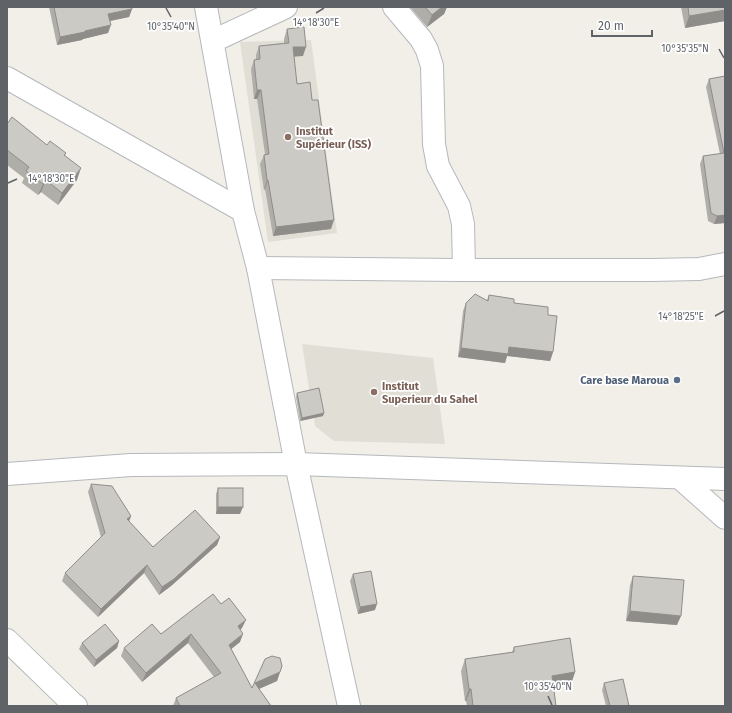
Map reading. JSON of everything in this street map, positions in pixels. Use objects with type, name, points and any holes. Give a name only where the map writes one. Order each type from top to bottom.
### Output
[{"type":"street","points":[[206,7],[243,211],[258,268],[296,464],[349,706]]},
{"type":"street","points":[[213,41],[286,7]]},
{"type":"street","points":[[394,7],[421,39],[427,50],[432,66],[434,144],[438,166],[460,206],[463,224],[464,270]]},
{"type":"street","points":[[7,78],[243,211]]},
{"type":"street","points":[[258,268],[652,270],[699,268],[725,264]]},
{"type":"street","points":[[7,474],[131,465],[296,464],[725,479]]},
{"type":"street","points":[[680,478],[725,518]]},
{"type":"street","points":[[7,640],[76,706]]},
{"type":"shaded area","name":"Institut Supérieur (ISS)","points":[[311,40],[337,233],[268,242],[240,42]]},
{"type":"shaded area","name":"Institut Superieur du Sahel","points":[[302,344],[433,358],[445,444],[334,441],[315,426]]},
{"type":"building","points":[[54,7],[132,7],[132,9],[108,14],[111,25],[60,37]]},
{"type":"building","points":[[425,7],[442,7],[432,15]]},
{"type":"building","points":[[688,7],[725,7],[725,10],[689,16]]},
{"type":"building","name":"Institut Supérieur (ISS)","points":[[304,27],[306,47],[293,47],[297,84],[310,82],[312,100],[318,100],[334,220],[276,227],[264,155],[269,154],[261,90],[257,90],[254,60],[260,59],[259,46],[289,43],[287,29]]},
{"type":"building","points":[[725,76],[725,215],[717,216],[711,213],[703,156],[724,153],[709,79]]},
{"type":"building","points":[[12,117],[47,145],[50,141],[66,153],[64,155],[81,168],[62,193],[46,180],[43,184],[26,171],[29,167],[7,150],[7,124]]},
{"type":"building","points":[[475,294],[488,301],[489,295],[514,299],[514,303],[548,307],[548,315],[557,316],[553,352],[509,347],[508,354],[461,348],[466,303]]},
{"type":"building","points":[[319,388],[324,413],[302,418],[297,393]]},
{"type":"building","points":[[91,484],[112,486],[131,516],[127,519],[153,547],[195,510],[220,537],[174,579],[162,587],[147,565],[101,609],[65,573],[105,533]]},
{"type":"building","points":[[218,488],[243,488],[243,507],[218,507]]},
{"type":"building","points":[[371,571],[377,604],[360,607],[353,574]]},
{"type":"building","points":[[633,576],[684,580],[681,616],[630,611]]},
{"type":"building","points":[[213,594],[221,604],[229,598],[246,620],[238,626],[243,634],[229,645],[252,688],[265,659],[272,656],[280,658],[282,666],[280,672],[255,683],[271,706],[180,706],[176,698],[221,673],[191,634],[146,673],[124,648],[152,624],[161,634]]},
{"type":"building","points":[[105,624],[119,641],[96,660],[82,643]]},
{"type":"building","points":[[570,638],[575,672],[552,676],[556,706],[473,706],[465,659],[514,652],[514,647]]},
{"type":"building","points":[[623,679],[629,706],[610,706],[604,683]]},
{"type":"place","name":"Institut Supérieur (ISS)","points":[[288,137]]},
{"type":"place","name":"Care base Maroua","points":[[677,380]]},
{"type":"place","name":"Institut Superieur du Sahel","points":[[374,392]]}]
